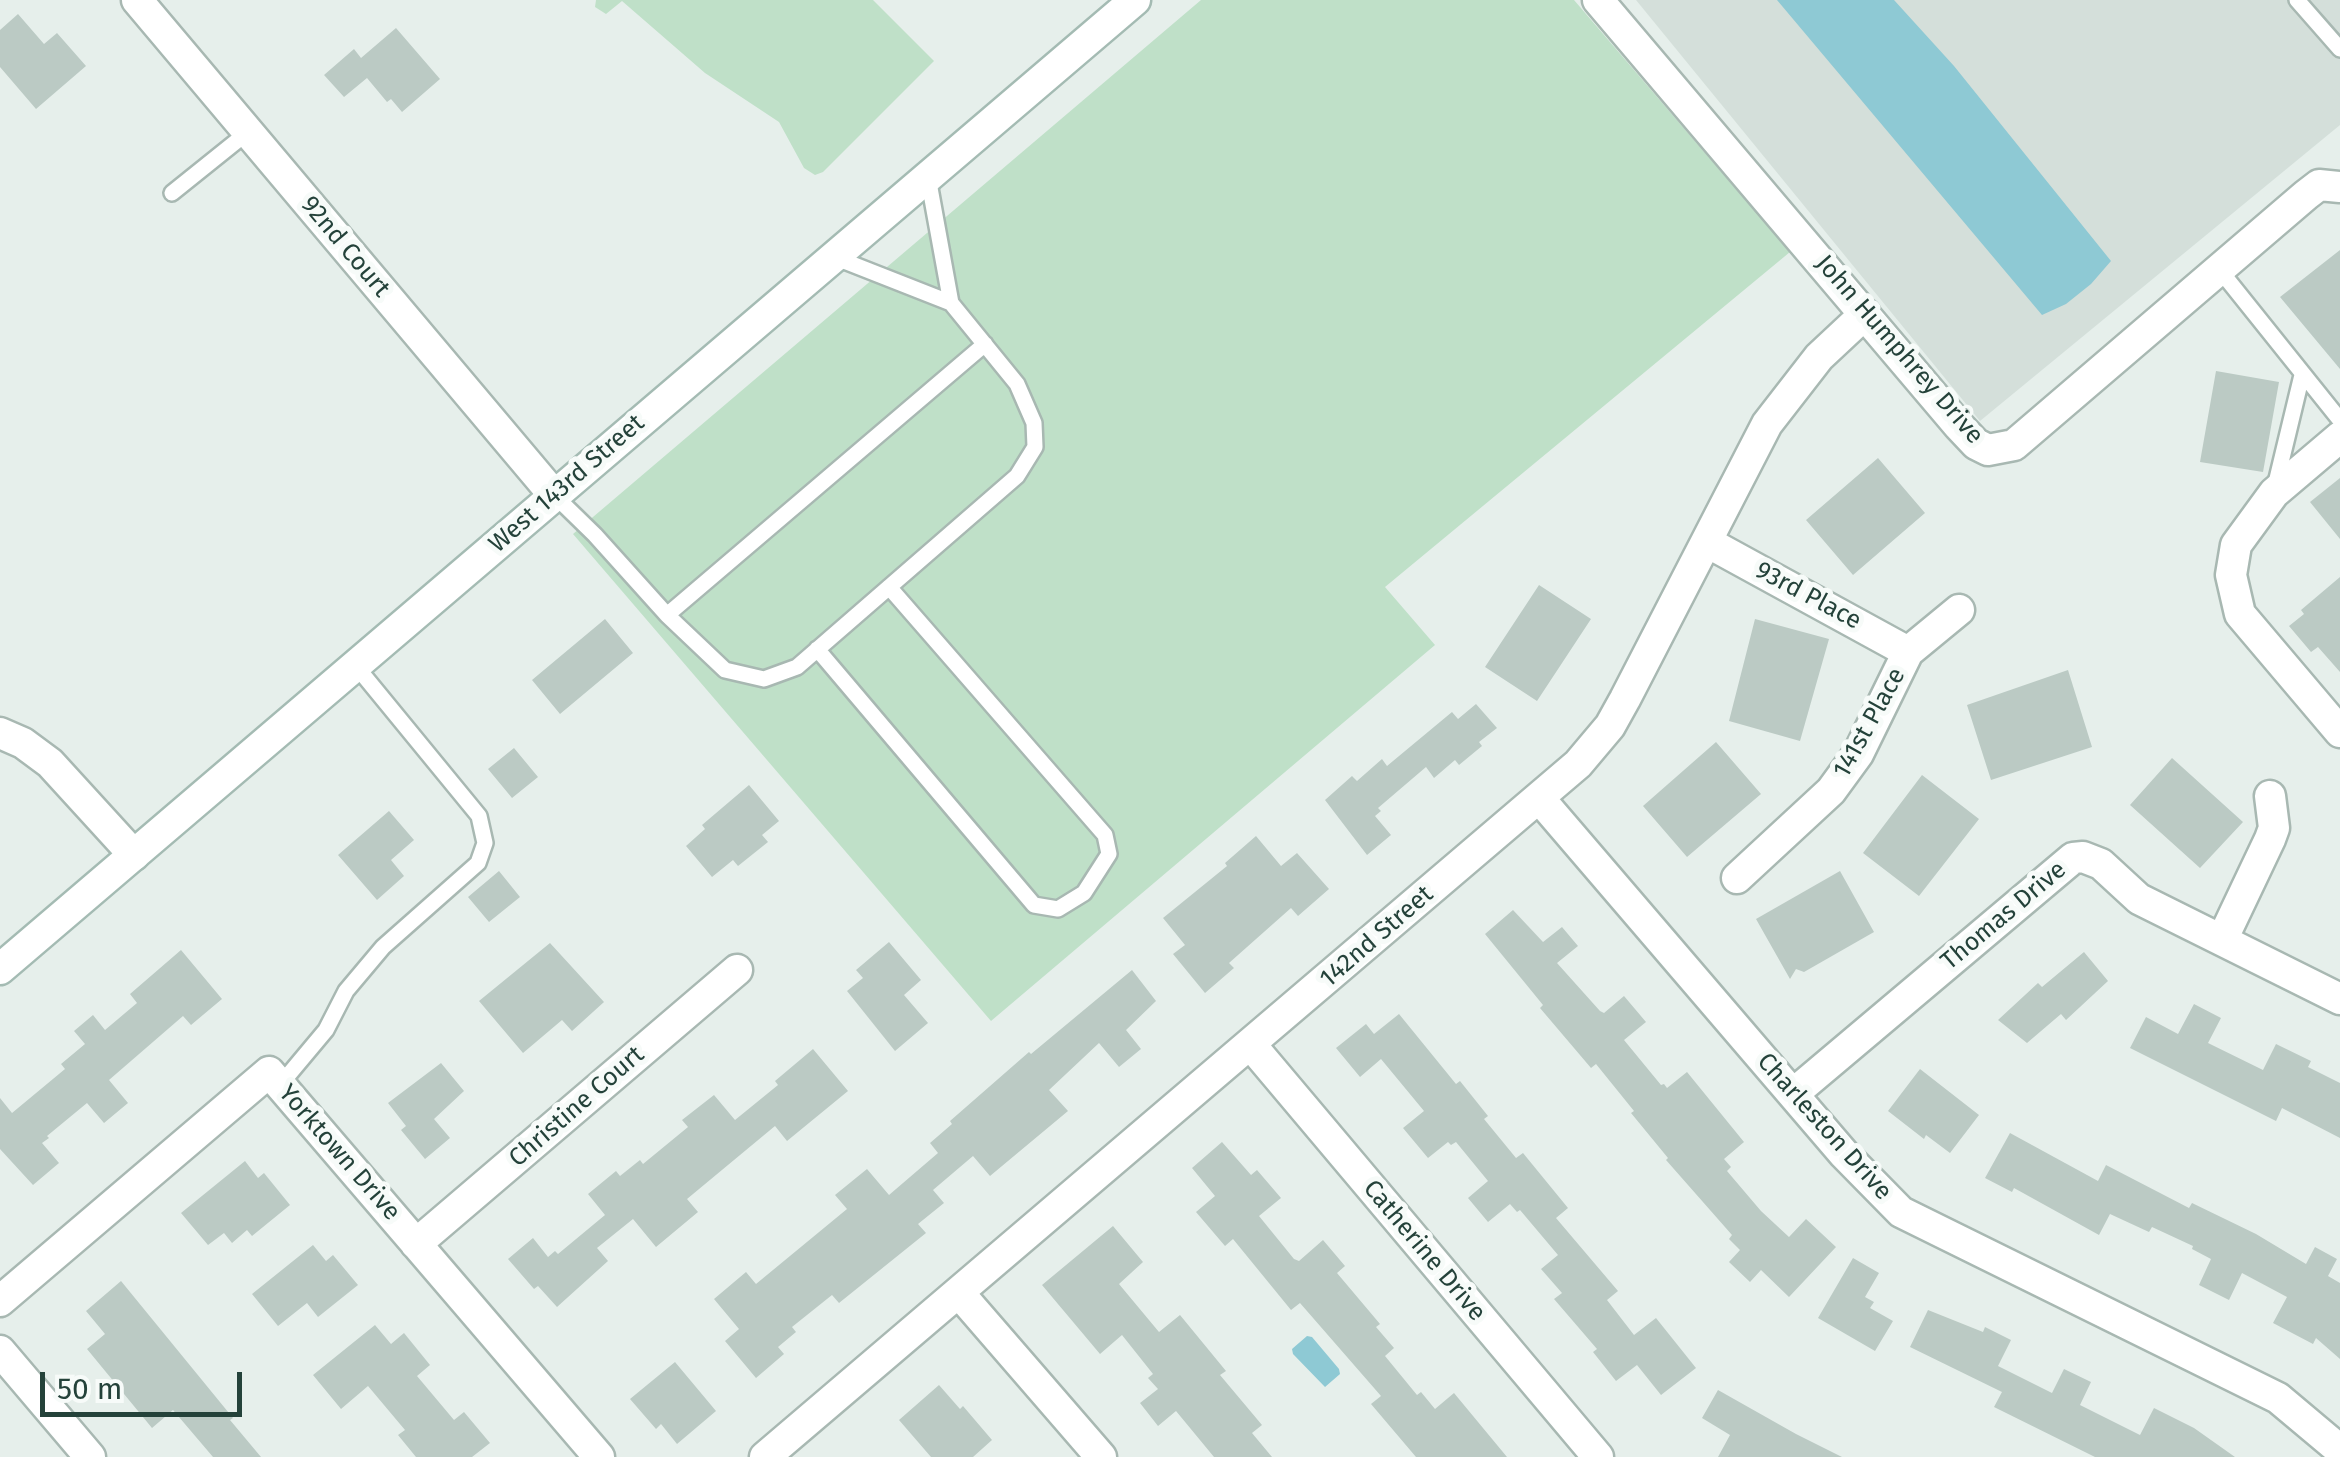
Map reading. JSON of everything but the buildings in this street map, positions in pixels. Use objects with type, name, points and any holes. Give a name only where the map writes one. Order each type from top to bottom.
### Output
[{"type":"street","name":"92nd Court","points":[[136,0],[554,495]]},
{"type":"street","name":"West 143rd Street","points":[[0,969],[1134,0]]},
{"type":"street","name":"John Humphrey Drive","points":[[1598,0],[1959,426],[1976,444],[1988,450],[2014,444],[2320,186],[2340,187]]},
{"type":"street","name":"142nd Street","points":[[765,1457],[1578,764],[1610,726],[1767,424],[1818,357],[1865,314]]},
{"type":"street","points":[[2340,438],[2274,493],[2236,545],[2231,575],[2240,614],[2340,732]]},
{"type":"street","name":"93rd Place","points":[[1707,542],[1908,652]]},
{"type":"street","name":"141st Place","points":[[1738,878],[1831,792],[1858,754],[1908,652],[1959,610]]},
{"type":"street","points":[[0,732],[23,743],[50,764],[134,855]]},
{"type":"street","points":[[2222,940],[2274,828],[2270,796]]},
{"type":"street","name":"Charleston Drive","points":[[1539,798],[1793,1094],[1901,1212],[2278,1398],[2340,1450]]},
{"type":"street","name":"Thomas Drive","points":[[1793,1094],[2073,858],[2083,857],[2101,864],[2139,899],[2340,999]]},
{"type":"street","name":"Christine Court","points":[[416,1244],[737,970]]},
{"type":"street","name":"Catherine Drive","points":[[1251,1044],[1598,1457]]},
{"type":"street","name":"Yorktown Drive","points":[[0,1301],[269,1072],[599,1457]]},
{"type":"street","points":[[959,1293],[1101,1457]]},
{"type":"street","points":[[0,1351],[90,1457]]},
{"type":"lane","points":[[2296,0],[2340,49]]},
{"type":"lane","points":[[172,193],[248,132]]},
{"type":"lane","points":[[928,177],[951,303]]},
{"type":"lane","points":[[554,495],[667,615],[725,670],[764,680],[797,666],[817,649],[1017,476],[1034,447],[1034,423],[1018,384],[951,303],[834,256]]},
{"type":"lane","points":[[2218,269],[2340,420]]},
{"type":"lane","points":[[667,615],[985,344]]},
{"type":"lane","points":[[2274,493],[2302,374]]},
{"type":"lane","points":[[817,649],[1034,904],[1058,909],[1084,893],[1109,854],[1105,836],[889,587]]},
{"type":"lane","points":[[280,1084],[326,1030],[346,991],[383,947],[478,864],[486,843],[479,816],[356,666]]},
{"type":"shaded area","points":[[1636,0],[2340,0],[2340,125],[1980,421]]},
{"type":"green space","points":[[596,0],[873,0],[934,61],[823,172],[815,175],[804,168],[779,122],[705,73],[622,1],[606,14],[595,7]]},
{"type":"green space","points":[[1201,0],[1574,0],[1790,252],[1385,587],[1435,645],[991,1021],[573,534]]},
{"type":"water","points":[[1777,0],[1894,0],[1954,66],[2111,261],[2066,304],[2042,315]]},
{"type":"water","points":[[1307,1336],[1339,1369],[1340,1374],[1325,1387],[1293,1354],[1292,1349]]}]
